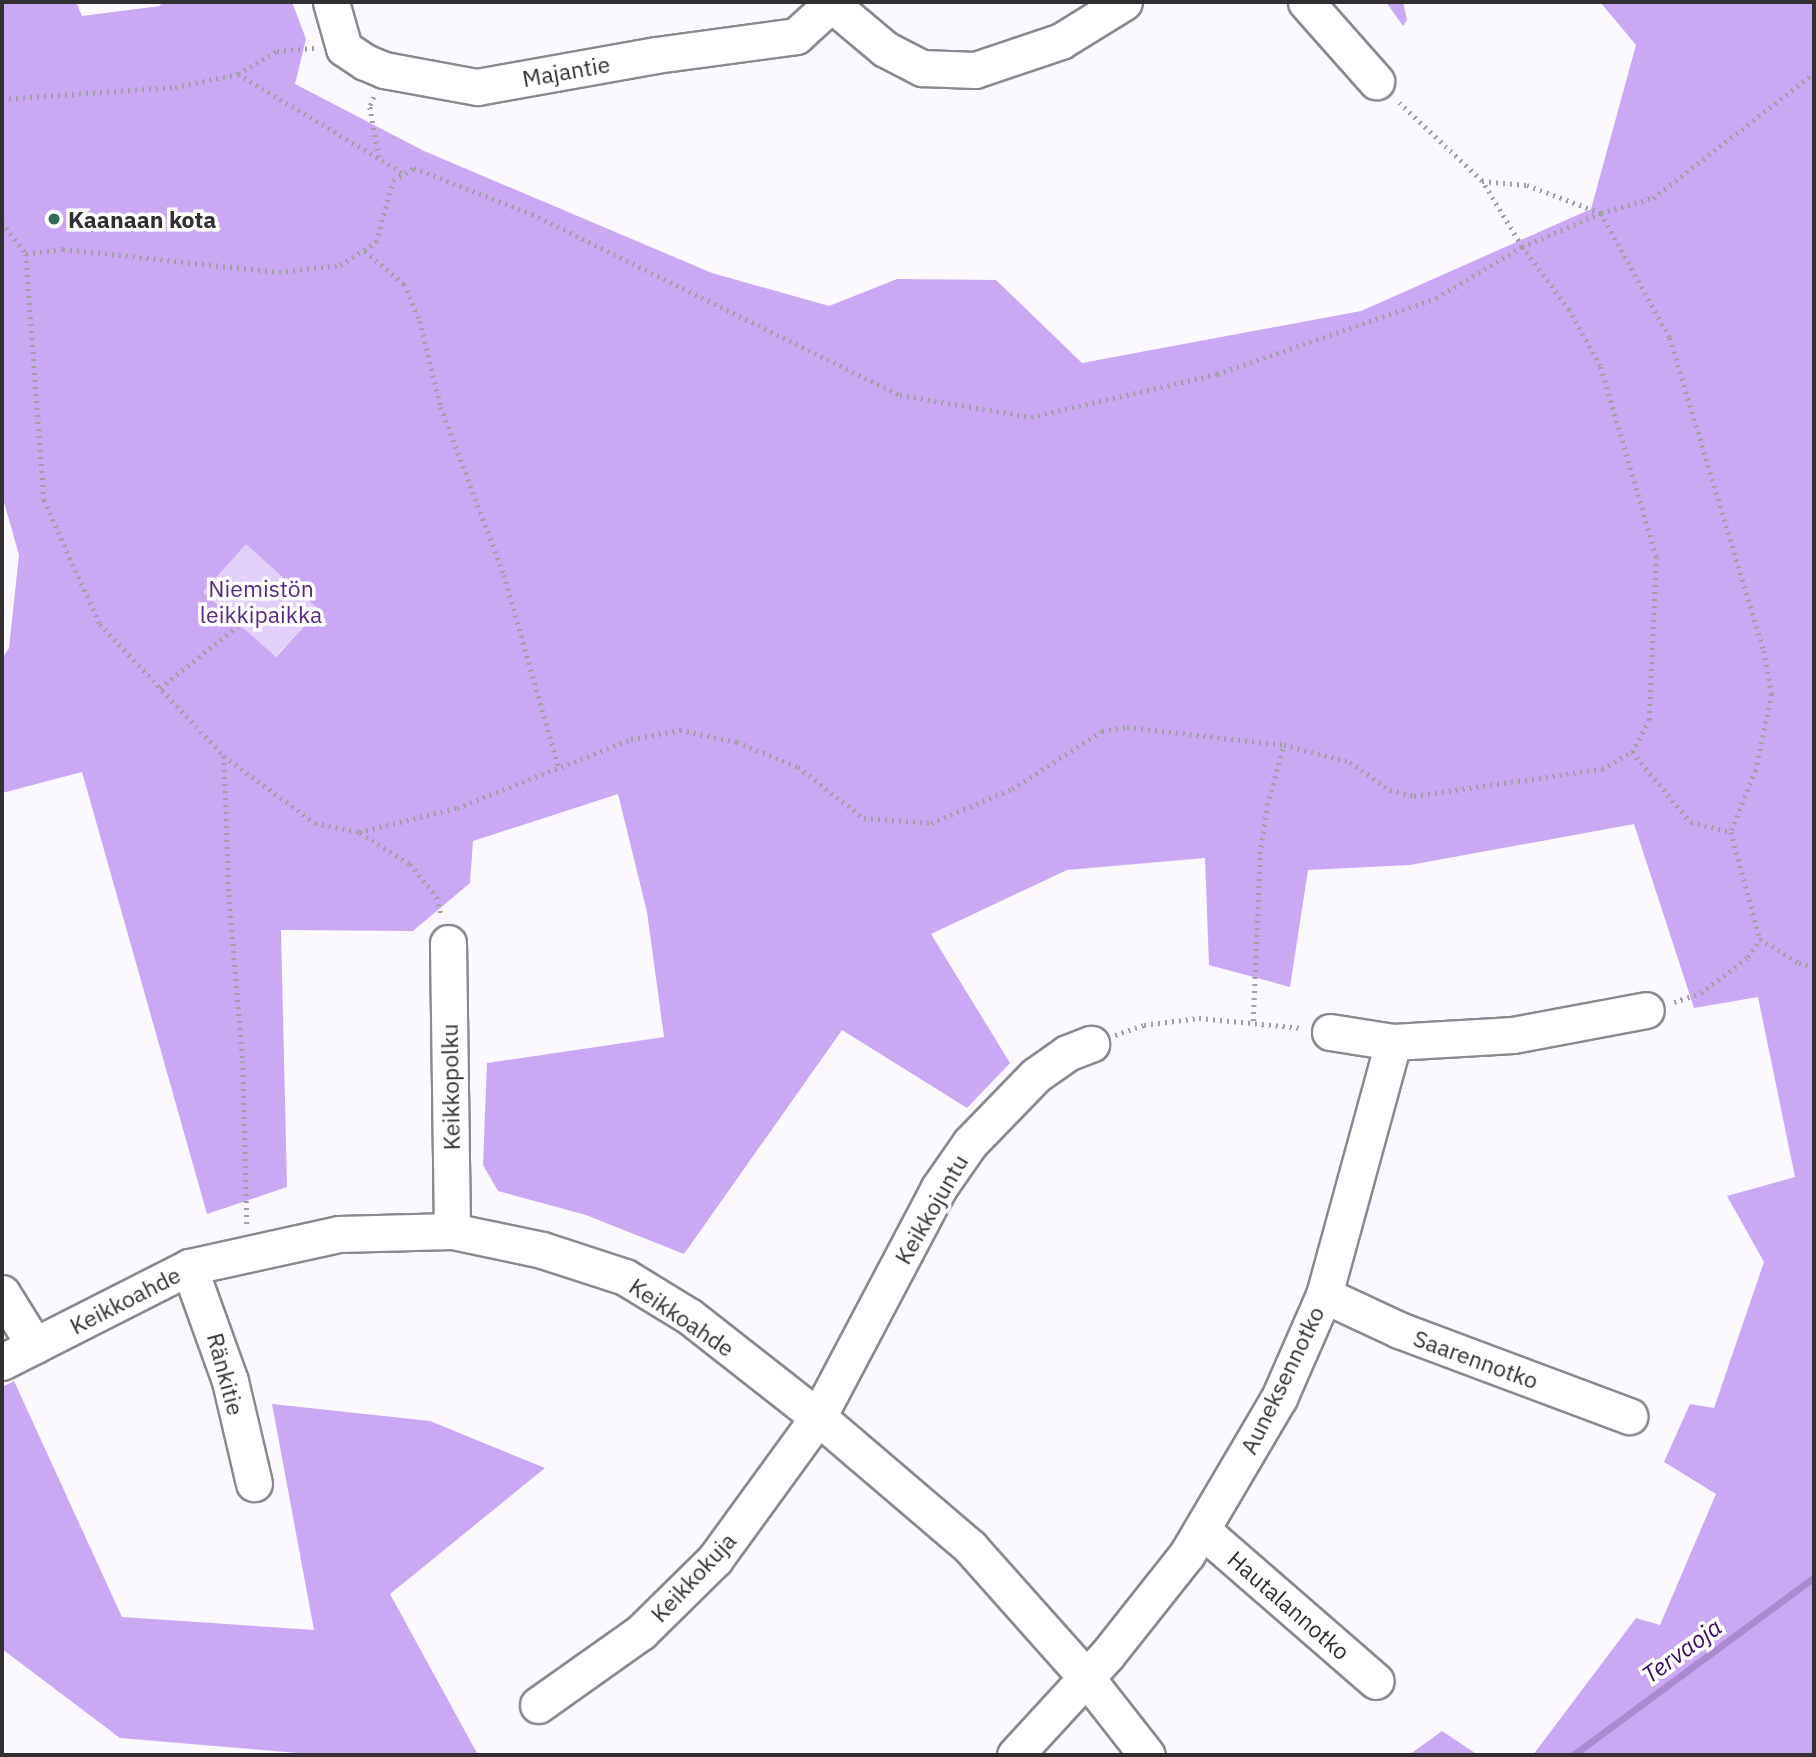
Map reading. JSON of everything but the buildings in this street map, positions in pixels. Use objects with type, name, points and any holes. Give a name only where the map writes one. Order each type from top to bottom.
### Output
[{"type":"street","points":[[331,2],[344,48]]},
{"type":"street","points":[[830,3],[885,49],[922,68],[975,70],[1060,41],[1124,2]]},
{"type":"street","points":[[1306,2],[1376,81]]},
{"type":"street","name":"Majantie","points":[[344,48],[384,70],[477,87],[656,55],[796,36],[830,3]]},
{"type":"street","name":"Keikkopolku","points":[[448,943],[452,1231]]},
{"type":"street","points":[[1331,1032],[1393,1042],[1513,1035],[1646,1010]]},
{"type":"street","name":"Auneksennotko","points":[[1014,1755],[1107,1655],[1202,1530],[1279,1398],[1324,1295],[1393,1042]]},
{"type":"street","name":"Keikkojuntu","points":[[818,1417],[938,1189],[970,1143],[1036,1075],[1067,1053],[1091,1044]]},
{"type":"street","name":"Keikkoahde","points":[[2,1362],[189,1267],[248,1251],[339,1234],[452,1231],[542,1250],[625,1277],[689,1316],[818,1417],[970,1547],[1085,1676],[1147,1755]]},
{"type":"street","name":"Ränkitie","points":[[189,1267],[230,1381],[254,1483]]},
{"type":"street","points":[[2,1293],[35,1346]]},
{"type":"street","name":"Saarennotko","points":[[1324,1295],[1399,1330],[1629,1416]]},
{"type":"street","name":"Keikkokuja","points":[[538,1705],[640,1632],[715,1559],[818,1417]]},
{"type":"street","name":"Hautalannotko","points":[[1202,1530],[1376,1681]]},
{"type":"path","points":[[2,99],[175,87],[238,74],[276,51],[344,48]]},
{"type":"path","points":[[379,158],[370,107],[384,70]]},
{"type":"path","points":[[26,254],[63,249],[279,272],[340,265],[376,242],[394,180],[402,172],[415,167],[532,214],[900,395],[1031,417],[1217,374],[1436,298],[1522,247],[1601,213],[1653,198],[1814,73]]},
{"type":"path","points":[[238,74],[402,172]]},
{"type":"path","points":[[359,832],[457,808],[631,739],[680,730],[737,743],[798,766],[864,818],[931,823],[1012,789],[1102,731],[1127,727],[1284,745],[1350,762],[1390,790],[1414,796],[1602,769],[1632,752],[1649,720],[1656,557],[1600,366],[1569,310],[1522,247],[1482,181],[1376,81]]},
{"type":"path","points":[[1482,181],[1527,185],[1601,213],[1670,338],[1764,651],[1772,694],[1756,770],[1731,832],[1760,939],[1798,963],[1814,967]]},
{"type":"path","points":[[2,222],[26,254],[44,500],[100,624],[224,756],[315,823],[359,832],[410,864],[437,897],[448,943]]},
{"type":"path","points":[[365,251],[404,284],[420,321],[440,407],[504,575],[559,768]]},
{"type":"path","points":[[160,688],[256,611]]},
{"type":"path","points":[[1253,1021],[1260,854],[1267,805],[1284,745]]},
{"type":"path","points":[[1632,752],[1691,822],[1731,832]]},
{"type":"path","points":[[224,756],[229,895],[243,1061],[248,1251]]},
{"type":"path","points":[[1646,1010],[1701,993],[1748,957],[1760,939]]},
{"type":"path","points":[[1091,1044],[1144,1025],[1199,1018],[1253,1021],[1331,1032]]},
{"type":"green space","name":"Niemistön leikkipaikka","points":[[246,543],[319,610],[275,657],[202,592]]},
{"type":"shaded area","points":[[2,2],[76,2],[82,16],[160,6],[162,2],[292,2],[306,39],[295,84],[424,151],[712,273],[829,306],[897,279],[996,280],[1082,363],[1361,311],[1591,209],[1636,45],[1600,2],[1814,2],[1814,1755],[1533,1755],[1636,1618],[1660,1625],[1716,1494],[1664,1462],[1690,1404],[1714,1408],[1764,1262],[1727,1196],[1795,1177],[1758,997],[1694,1008],[1634,824],[1410,865],[1308,870],[1290,987],[1209,965],[1205,858],[1067,870],[931,934],[1010,1063],[967,1108],[842,1030],[684,1254],[586,1215],[498,1191],[483,1165],[487,1063],[664,1037],[647,912],[618,794],[473,841],[470,883],[413,931],[281,930],[287,1187],[207,1214],[82,772],[2,793],[2,659],[9,648],[19,555],[2,495]],"holes":[[[246,544],[319,610],[276,657],[203,592]]]},
{"type":"shaded area","points":[[1386,2],[1403,2],[1407,20],[1403,26]]},
{"type":"shaded area","points":[[14,1381],[122,1617],[314,1630],[272,1404],[430,1421],[545,1468],[390,1594],[478,1755],[321,1755],[120,1738],[2,1649],[2,1387]]},
{"type":"shaded area","points":[[1442,1731],[1478,1755],[1409,1755]]},
{"type":"waterway","name":"Tervaoja","points":[[1573,1755],[1814,1577]]},
{"type":"place","name":"Kaanaan kota","points":[[54,219]]}]
